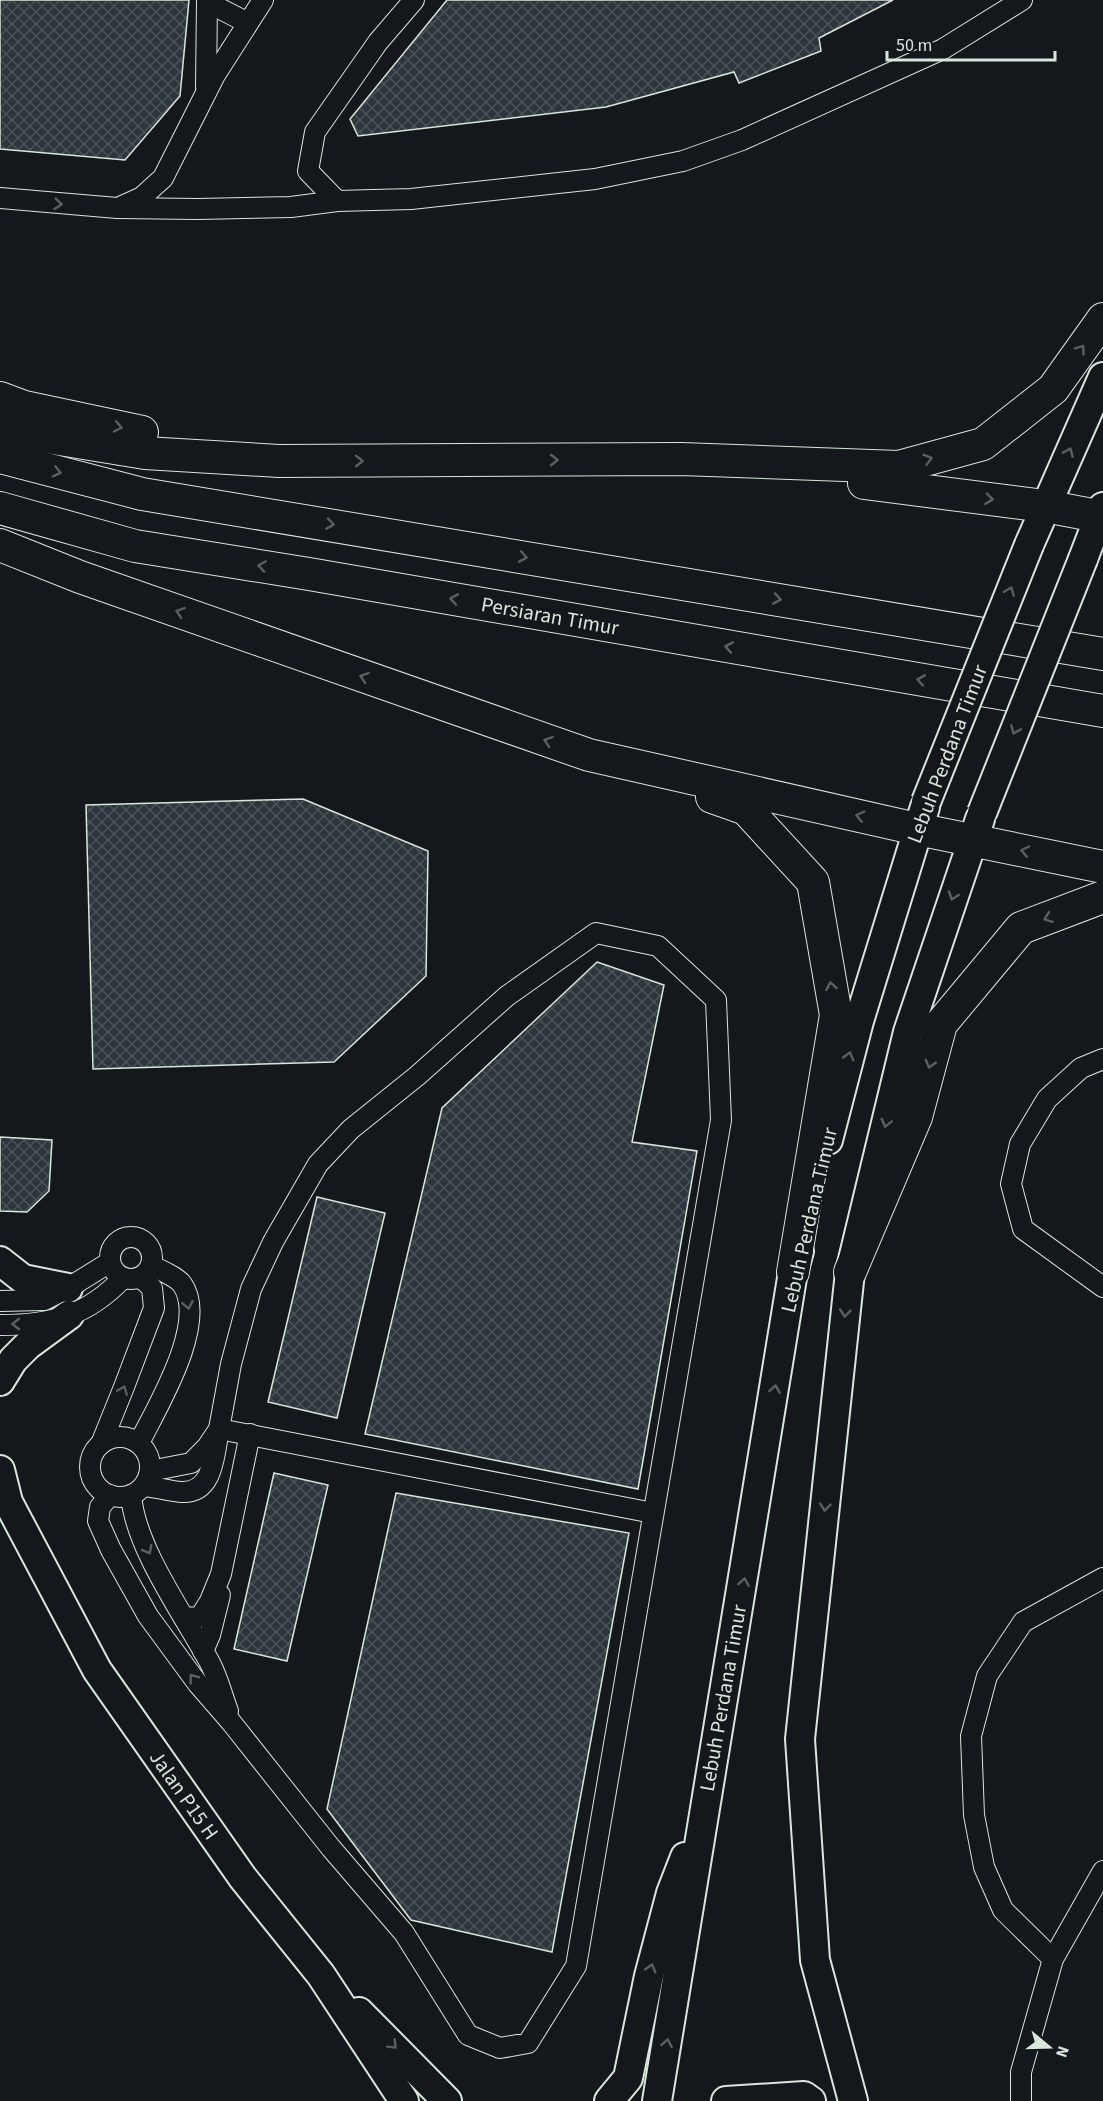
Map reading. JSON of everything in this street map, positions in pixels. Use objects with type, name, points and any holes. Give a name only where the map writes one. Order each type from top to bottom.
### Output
[{"type":"main road","points":[[0,426],[35,435],[145,453],[279,461],[681,459],[900,467],[983,444],[1053,389],[1103,319]]},
{"type":"main road","name":"Lebuh Perdana Timur","points":[[657,2101],[793,1272],[859,1021],[922,815],[1045,506],[1103,377]]},
{"type":"main road","points":[[0,398],[24,407],[279,461]]},
{"type":"main road","points":[[0,457],[142,494],[1103,654]]},
{"type":"main road","points":[[681,459],[1102,513],[977,827],[909,1032],[850,1272],[800,1739],[815,1960],[853,2101]]},
{"type":"main road","name":"Persiaran Timur","points":[[0,508],[135,546],[1103,711]]},
{"type":"main road","points":[[0,545],[80,577],[746,809],[813,882],[836,1015],[793,1272]]},
{"type":"main road","points":[[589,755],[922,815],[977,827],[1103,867]]},
{"type":"main road","points":[[850,1272],[916,1118],[941,1024],[1021,928],[1103,897]]},
{"type":"main road","points":[[0,1261],[24,1279],[68,1287]]},
{"type":"main road","points":[[0,1381],[13,1360],[28,1345],[69,1315]]},
{"type":"main road","name":"Jalan P15 H","points":[[0,1470],[9,1502],[96,1670],[243,1878],[321,1976],[404,2100]]},
{"type":"main road","points":[[609,2101],[628,2078],[649,1976],[671,1893],[704,1809]]},
{"type":"main road","points":[[321,1976],[447,2101]]},
{"type":"main road","points":[[726,2101],[804,2096],[811,2101]]},
{"type":"street","points":[[117,208],[142,197],[162,178],[206,92],[263,0]]},
{"type":"street","points":[[336,201],[308,171],[315,132],[378,42],[414,0]]},
{"type":"street","points":[[0,198],[117,208],[291,207],[336,201],[411,199],[584,180],[683,161],[742,140],[943,49],[1022,0]]},
{"type":"street","points":[[206,92],[207,1],[248,23]]},
{"type":"street","points":[[162,178],[170,197],[198,209]]},
{"type":"street","points":[[110,1495],[100,1507],[98,1521],[111,1550],[148,1616],[198,1684],[331,1848],[404,1933],[468,2035],[500,2048],[528,2043],[576,1966],[721,1120],[716,1000],[658,946],[596,933],[507,996],[417,1076],[351,1129],[318,1164],[273,1242],[251,1289],[231,1364],[212,1463],[205,1484],[195,1491],[179,1492],[142,1484]]},
{"type":"street","points":[[1103,1059],[1081,1068],[1047,1099],[1020,1144],[1011,1184],[1023,1229],[1103,1287]]},
{"type":"street","points":[[0,1324],[23,1325],[58,1319],[81,1311],[138,1273],[152,1253],[146,1243],[134,1236],[115,1243],[111,1249],[110,1262],[113,1269],[138,1273],[181,1284],[191,1308],[182,1353],[170,1384],[139,1443]]},
{"type":"street","points":[[0,1301],[44,1300],[110,1262]]},
{"type":"street","points":[[138,1273],[152,1288],[154,1308],[101,1444],[94,1452],[91,1462],[94,1482],[110,1495],[124,1497],[142,1484],[191,1463],[207,1447],[219,1429]]},
{"type":"street","points":[[219,1429],[653,1513]]},
{"type":"street","points":[[203,1651],[220,1600],[221,1574],[250,1434]]},
{"type":"street","points":[[101,1444],[110,1439],[130,1438],[146,1451],[150,1461],[132,1509],[143,1542],[211,1665],[231,1722]]},
{"type":"street","points":[[184,1618],[200,1617],[210,1601],[221,1574]]},
{"type":"street","points":[[1053,1959],[1003,1910],[984,1867],[974,1815],[970,1736],[987,1676],[1023,1622],[1103,1578]]},
{"type":"street","points":[[1021,2101],[1021,2072],[1053,1959],[1103,1871]]},
{"type":"building","points":[[0,0],[189,0],[180,96],[125,160],[0,149]]},
{"type":"building","points":[[447,0],[893,0],[819,38],[821,51],[739,83],[734,72],[606,107],[358,136],[350,119]]},
{"type":"building","points":[[303,799],[428,851],[426,976],[334,1062],[93,1069],[86,805]]},
{"type":"building","points":[[597,962],[664,985],[632,1142],[697,1151],[638,1489],[365,1434],[442,1108]]},
{"type":"building","points":[[0,1137],[52,1140],[49,1191],[27,1212],[0,1211]]},
{"type":"building","points":[[317,1197],[385,1213],[337,1418],[268,1402]]},
{"type":"building","points":[[274,1473],[328,1485],[287,1661],[234,1649]]},
{"type":"building","points":[[396,1493],[629,1533],[552,1952],[411,1920],[327,1809]]}]
